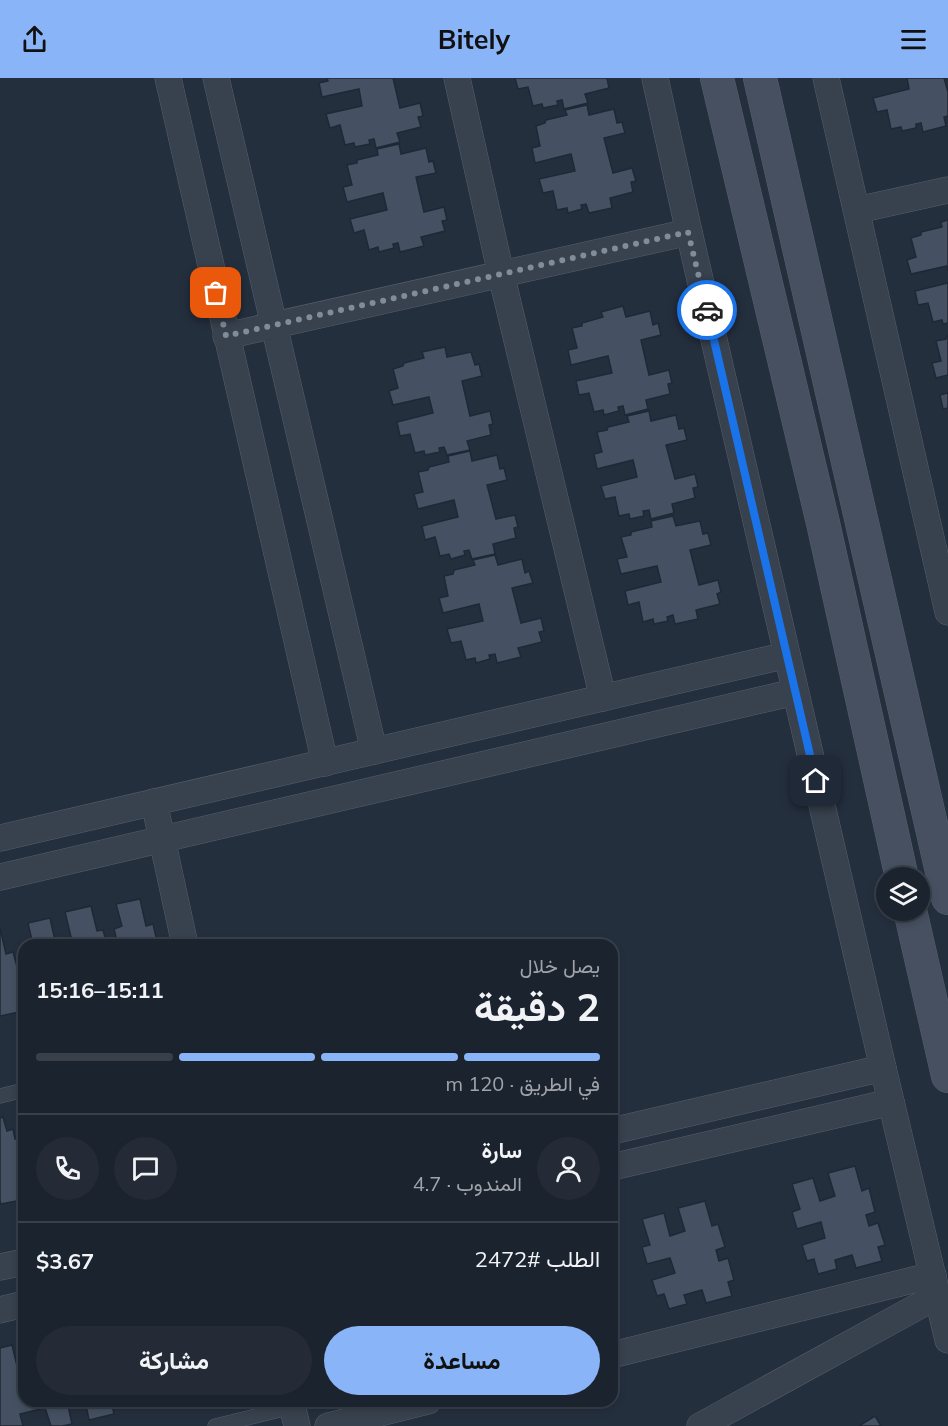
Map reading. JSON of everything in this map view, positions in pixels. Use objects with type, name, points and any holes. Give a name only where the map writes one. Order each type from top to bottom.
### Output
[{"type":"street","points":[[168,78],[325,763]]},
{"type":"street","points":[[216,78],[374,751]]},
{"type":"street","points":[[457,78],[501,274],[603,698]]},
{"type":"street","points":[[655,78],[688,232],[948,1340]]},
{"type":"street","points":[[717,78],[823,523],[900,867]]},
{"type":"street","points":[[760,78],[948,898]]},
{"type":"street","points":[[826,78],[948,609]]},
{"type":"street","points":[[857,210],[948,190]]},
{"type":"street","points":[[226,336],[688,232]]},
{"type":"street","points":[[0,838],[787,655]]},
{"type":"street","points":[[0,877],[795,692]]},
{"type":"street","points":[[154,802],[184,939]]},
{"type":"street","points":[[913,921],[948,1076]]},
{"type":"street","points":[[618,1130],[883,1068]]},
{"type":"street","points":[[618,1166],[891,1102]]},
{"type":"street","points":[[0,1267],[18,1263]]},
{"type":"street","points":[[618,1354],[935,1285]]},
{"type":"street","points":[[700,1426],[935,1285]]},
{"type":"street","points":[[0,1310],[18,1306]]},
{"type":"street","points":[[328,1426],[404,1407]]},
{"type":"lane","points":[[0,1096],[18,1092]]},
{"type":"lane","points":[[216,1426],[293,1411]]},
{"type":"building","points":[[327,78],[393,78],[400,108],[420,103],[423,116],[418,117],[421,127],[397,133],[400,142],[376,148],[374,139],[369,140],[370,144],[355,147],[354,143],[345,145],[340,125],[330,128],[326,114],[362,106],[359,89],[322,97],[319,83],[328,81]]},
{"type":"building","points":[[515,78],[607,78],[609,88],[585,94],[588,103],[564,109],[562,100],[557,101],[558,105],[543,108],[542,104],[533,106],[528,87],[518,89]]},
{"type":"building","points":[[907,78],[944,78],[948,92],[948,116],[944,117],[946,126],[923,132],[921,123],[916,124],[916,128],[902,131],[901,127],[891,129],[887,110],[877,112],[873,98],[909,89]]},
{"type":"building","points":[[587,105],[589,115],[614,109],[617,123],[622,122],[625,133],[604,138],[613,173],[632,168],[636,181],[631,182],[633,192],[610,198],[612,208],[589,213],[586,204],[581,205],[582,209],[568,213],[567,208],[557,210],[553,191],[543,193],[539,179],[575,171],[571,154],[535,163],[532,148],[540,146],[536,126],[545,123],[546,120],[567,115],[565,110]]},
{"type":"building","points":[[399,144],[401,154],[426,148],[429,162],[433,161],[436,173],[416,177],[424,212],[444,207],[447,220],[442,221],[445,231],[421,237],[424,246],[400,252],[398,243],[393,244],[394,248],[379,252],[378,247],[369,250],[364,230],[354,233],[350,219],[387,210],[383,193],[347,202],[343,187],[352,185],[347,165],[378,155],[377,149]]},
{"type":"building","points":[[948,220],[948,271],[947,266],[911,274],[907,260],[916,257],[911,238],[921,235],[921,232],[942,227],[941,222]]},
{"type":"building","points":[[948,283],[948,323],[943,324],[942,320],[933,322],[928,303],[918,305],[915,291]]},
{"type":"building","points":[[623,306],[626,317],[650,311],[653,325],[658,323],[661,335],[641,340],[649,375],[669,370],[672,383],[668,384],[670,394],[646,400],[648,409],[625,415],[623,406],[618,407],[619,411],[604,415],[603,410],[594,412],[589,393],[579,395],[576,381],[612,373],[608,356],[571,365],[568,350],[577,348],[572,328],[603,317],[601,312]]},
{"type":"building","points":[[948,335],[948,375],[936,378],[932,363],[941,361],[936,341],[946,339]]},
{"type":"building","points":[[445,347],[447,357],[471,352],[475,365],[479,364],[482,376],[462,381],[470,416],[490,411],[493,424],[489,425],[491,435],[467,441],[470,450],[447,455],[444,447],[439,448],[440,452],[425,455],[424,451],[415,453],[410,434],[400,436],[397,422],[433,413],[429,397],[393,405],[389,391],[398,388],[393,369],[403,366],[404,363],[424,358],[422,352]]},
{"type":"building","points":[[948,393],[948,408],[943,409],[940,395]]},
{"type":"building","points":[[649,411],[651,421],[676,415],[679,429],[684,428],[687,440],[666,445],[675,479],[695,474],[698,487],[693,488],[695,498],[672,504],[674,513],[651,519],[649,510],[643,511],[644,516],[630,519],[629,514],[619,516],[615,497],[605,499],[601,486],[637,477],[633,460],[597,469],[594,454],[602,452],[597,432],[629,422],[627,416]]},
{"type":"building","points":[[470,451],[472,461],[497,455],[500,469],[504,468],[507,480],[487,485],[496,519],[515,515],[518,527],[514,528],[516,538],[493,544],[495,554],[472,559],[469,550],[464,551],[465,555],[451,559],[449,554],[440,556],[435,537],[425,540],[422,526],[458,517],[454,500],[418,509],[414,494],[423,492],[418,472],[449,462],[448,456]]},
{"type":"building","points":[[673,516],[676,526],[700,521],[703,534],[708,533],[711,545],[690,550],[699,585],[718,580],[721,592],[717,594],[720,604],[696,610],[698,619],[675,624],[673,615],[667,617],[668,621],[654,624],[653,619],[643,622],[639,602],[628,605],[625,591],[661,582],[657,566],[621,574],[617,559],[627,557],[621,537],[652,527],[651,521]]},
{"type":"building","points":[[495,555],[498,565],[522,559],[525,573],[529,571],[533,583],[512,588],[521,623],[541,618],[544,631],[539,632],[542,642],[518,648],[521,657],[497,663],[495,654],[489,655],[490,659],[476,663],[475,658],[466,660],[461,641],[451,643],[447,629],[483,621],[479,604],[443,613],[439,598],[448,596],[444,576],[453,574],[454,570],[475,565],[473,560]]},
{"type":"building","points":[[140,899],[146,926],[153,924],[157,939],[116,939],[114,929],[122,926],[116,904]]},
{"type":"building","points":[[91,906],[97,931],[103,930],[105,939],[72,939],[65,912]]},
{"type":"building","points":[[50,918],[55,939],[32,939],[28,923]]},
{"type":"building","points":[[0,928],[6,954],[13,952],[18,970],[18,1012],[0,1016]]},
{"type":"building","points":[[3,1117],[7,1131],[13,1129],[15,1139],[18,1138],[18,1201],[1,1204],[0,1201],[0,1118]]},
{"type":"building","points":[[855,1166],[862,1191],[869,1188],[875,1212],[866,1215],[869,1226],[878,1223],[885,1245],[878,1247],[882,1261],[856,1268],[852,1255],[835,1260],[837,1269],[818,1274],[814,1259],[807,1261],[802,1245],[825,1238],[821,1222],[797,1229],[792,1212],[800,1209],[792,1184],[813,1178],[820,1201],[835,1196],[828,1173]]},
{"type":"building","points":[[705,1201],[712,1226],[718,1224],[725,1247],[716,1250],[719,1261],[728,1258],[734,1280],[728,1282],[732,1296],[706,1303],[702,1290],[684,1295],[687,1304],[669,1309],[664,1294],[657,1296],[652,1280],[675,1273],[670,1258],[647,1264],[642,1247],[650,1245],[642,1219],[664,1213],[670,1236],[685,1231],[678,1208]]},
{"type":"building","points":[[12,1345],[18,1370],[18,1407],[68,1407],[72,1424],[51,1426],[45,1408],[20,1414],[23,1426],[0,1426],[0,1348]]},
{"type":"building","points":[[86,1407],[112,1407],[114,1414],[89,1420]]},
{"type":"building","points":[[875,1416],[881,1426],[859,1426]]},
{"type":"way so far","points":[[216,293],[226,336],[688,232],[707,310]]},
{"type":"route","points":[[707,310],[816,781]]}]
